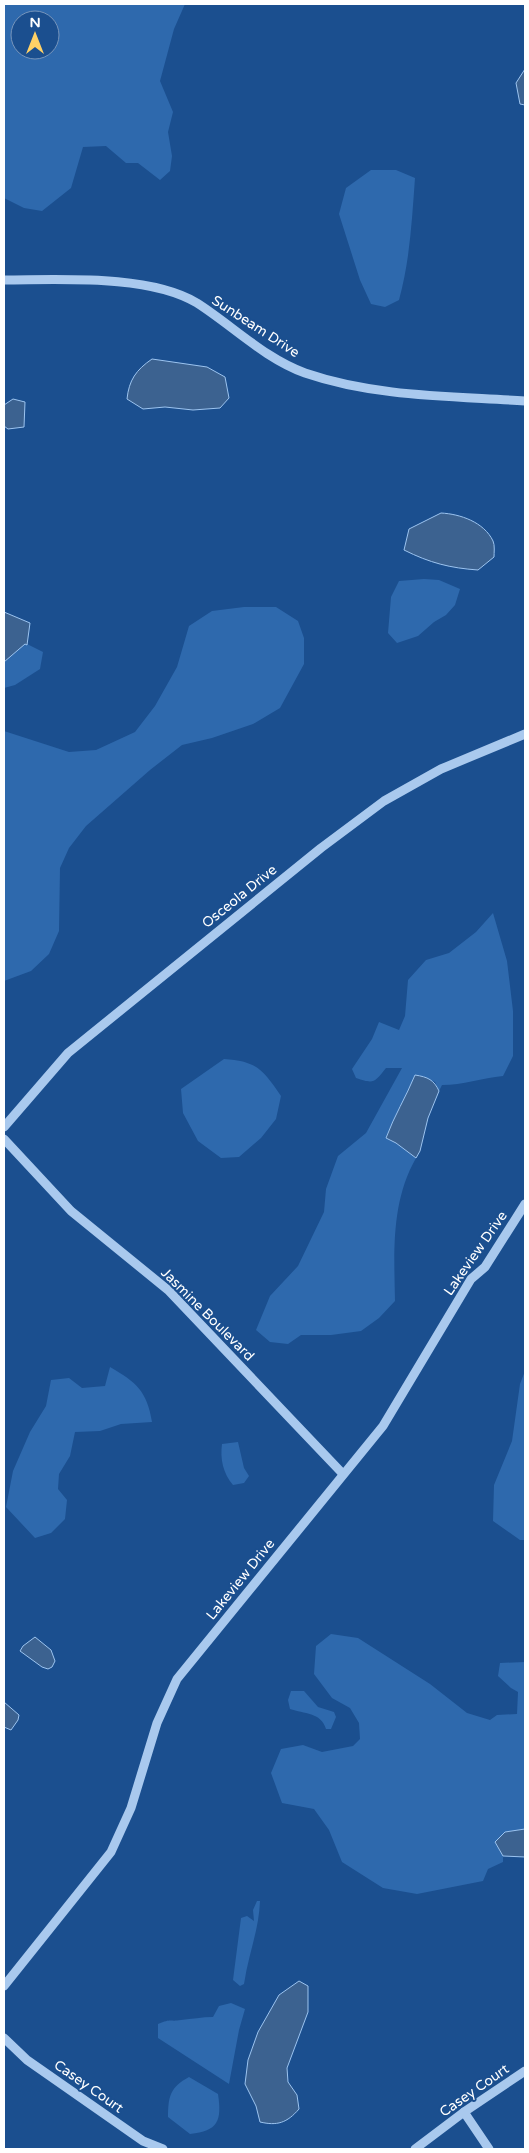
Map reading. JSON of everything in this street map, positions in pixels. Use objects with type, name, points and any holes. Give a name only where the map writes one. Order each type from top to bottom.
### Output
[{"type":"street","name":"Sunbeam Drive","points":[[4,280],[96,279],[148,287],[177,294],[196,303],[249,341],[286,364],[318,377],[388,392],[525,401]]},
{"type":"street","name":"Osceola Drive","points":[[4,1126],[68,1053],[321,848],[384,801],[441,769],[525,734]]},
{"type":"street","name":"Jasmine Boulevard","points":[[4,1139],[71,1212],[168,1290],[343,1474]]},
{"type":"street","name":"Lakeview Drive","points":[[4,1986],[111,1852],[131,1808],[157,1723],[177,1679],[384,1426],[471,1279],[485,1267],[525,1204]]},
{"type":"street","name":"Casey Court","points":[[4,2038],[27,2060],[127,2130],[163,2149]]},
{"type":"street","name":"Casey Court","points":[[415,2149],[464,2112],[525,2071]]},
{"type":"street","points":[[464,2112],[489,2149]]},
{"type":"shaded area","points":[[4,4],[185,4],[174,29],[160,81],[173,112],[168,132],[172,156],[170,171],[160,180],[138,163],[126,163],[106,146],[83,147],[71,188],[42,211],[24,208],[4,198]]},
{"type":"shaded area","points":[[525,69],[525,105],[520,104],[516,83]]},
{"type":"shaded area","points":[[371,170],[396,170],[415,178],[410,239],[403,285],[399,300],[385,307],[371,304],[360,280],[339,214],[346,188]]},
{"type":"shaded area","points":[[152,359],[207,367],[225,377],[229,398],[220,408],[193,410],[165,407],[143,409],[127,399],[128,392],[134,376]]},
{"type":"shaded area","points":[[13,399],[25,402],[24,427],[8,429],[4,426],[4,405]]},
{"type":"shaded area","points":[[441,513],[463,517],[478,524],[489,534],[494,543],[494,557],[478,570],[440,564],[404,550],[409,529]]},
{"type":"shaded area","points":[[439,580],[460,589],[455,605],[446,615],[434,622],[418,636],[397,643],[388,633],[391,597],[399,581]]},
{"type":"shaded area","points":[[244,607],[276,607],[298,621],[304,638],[304,664],[280,708],[253,724],[212,738],[182,745],[150,770],[86,826],[69,848],[60,868],[59,931],[49,954],[31,971],[4,981],[4,731],[69,752],[96,750],[135,732],[155,706],[177,667],[189,626],[212,611]]},
{"type":"shaded area","points":[[4,612],[30,623],[27,645],[25,644],[4,662]]},
{"type":"shaded area","points":[[25,643],[43,652],[40,669],[15,685],[4,688],[4,662]]},
{"type":"shaded area","points":[[493,913],[507,961],[513,1011],[513,1056],[503,1076],[442,1085],[439,1091],[435,1082],[415,1075],[386,1138],[416,1158],[402,1192],[398,1209],[394,1264],[395,1301],[379,1318],[361,1331],[331,1335],[301,1335],[288,1344],[270,1342],[256,1330],[270,1296],[298,1266],[324,1212],[326,1189],[338,1156],[366,1133],[402,1068],[386,1068],[373,1081],[356,1078],[352,1069],[372,1039],[379,1022],[399,1030],[405,1016],[408,980],[426,960],[449,953],[476,932]]},
{"type":"shaded area","points":[[224,1059],[244,1062],[258,1068],[281,1096],[276,1119],[261,1138],[239,1157],[221,1158],[198,1141],[183,1113],[181,1089]]},
{"type":"shaded area","points":[[415,1075],[430,1080],[439,1091],[428,1118],[420,1151],[416,1158],[386,1138]]},
{"type":"shaded area","points":[[110,1367],[139,1388],[147,1402],[152,1422],[121,1424],[100,1431],[75,1432],[70,1456],[59,1474],[58,1489],[67,1500],[65,1519],[51,1533],[35,1538],[6,1507],[13,1471],[30,1432],[46,1406],[51,1380],[69,1378],[82,1388],[105,1386]]},
{"type":"shaded area","points":[[525,1371],[525,1540],[520,1540],[493,1521],[494,1485],[512,1441],[520,1384]]},
{"type":"shaded area","points":[[238,1442],[244,1468],[249,1476],[244,1483],[233,1485],[223,1466],[222,1444]]},
{"type":"shaded area","points":[[331,1634],[358,1638],[430,1684],[467,1713],[490,1720],[497,1715],[517,1714],[518,1692],[498,1676],[500,1663],[525,1662],[525,1829],[505,1832],[495,1842],[503,1856],[503,1862],[488,1869],[483,1881],[417,1894],[383,1888],[342,1862],[329,1830],[314,1809],[282,1803],[271,1773],[281,1749],[303,1745],[322,1752],[353,1746],[360,1739],[359,1723],[350,1708],[332,1698],[314,1674],[316,1646]]},
{"type":"shaded area","points":[[35,1637],[51,1650],[55,1661],[52,1667],[48,1669],[42,1667],[20,1651],[23,1646]]},
{"type":"shaded area","points":[[291,1691],[304,1691],[318,1707],[334,1712],[336,1717],[331,1729],[326,1729],[320,1719],[311,1714],[290,1709],[288,1700]]},
{"type":"shaded area","points":[[4,1702],[19,1715],[11,1730],[4,1727]]},
{"type":"shaded area","points":[[525,1829],[525,1857],[503,1856],[495,1842],[505,1832]]},
{"type":"shaded area","points":[[257,1901],[260,1901],[258,1922],[244,1984],[240,1986],[233,1980],[241,1918],[247,1916],[254,1921],[253,1910]]},
{"type":"shaded area","points":[[299,1981],[308,1986],[308,2012],[287,2068],[288,2082],[297,2095],[299,2109],[290,2118],[281,2122],[272,2124],[260,2122],[256,2106],[245,2084],[248,2060],[258,2032],[279,1995]]},
{"type":"shaded area","points":[[231,2003],[245,2009],[229,2084],[158,2038],[158,2024],[168,2021],[213,2017],[219,2006]]},
{"type":"shaded area","points":[[189,2077],[218,2094],[219,2103],[216,2123],[207,2130],[190,2134],[168,2117],[171,2093]]}]
